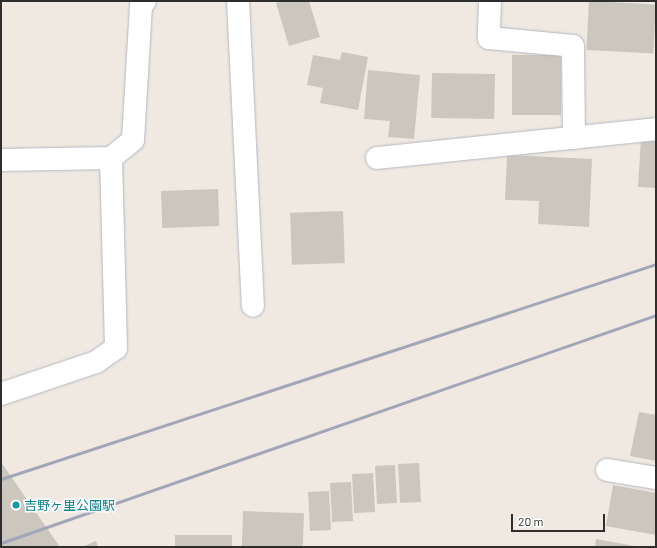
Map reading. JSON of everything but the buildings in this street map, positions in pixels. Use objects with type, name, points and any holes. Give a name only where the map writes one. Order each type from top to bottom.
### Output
[{"type":"street","points":[[1,160],[111,158],[133,140],[141,6],[145,1]]},
{"type":"street","points":[[238,1],[253,306]]},
{"type":"street","points":[[490,1],[489,38],[573,46],[574,138]]},
{"type":"street","points":[[377,158],[656,129]]},
{"type":"street","points":[[1,394],[96,362],[116,348],[111,158]]},
{"type":"street","points":[[607,470],[656,478]]},
{"type":"railway","points":[[1,479],[656,264]]},
{"type":"railway","points":[[1,543],[656,315]]},
{"type":"place","name":"吉野ヶ里公園駅","points":[[16,505]]}]
